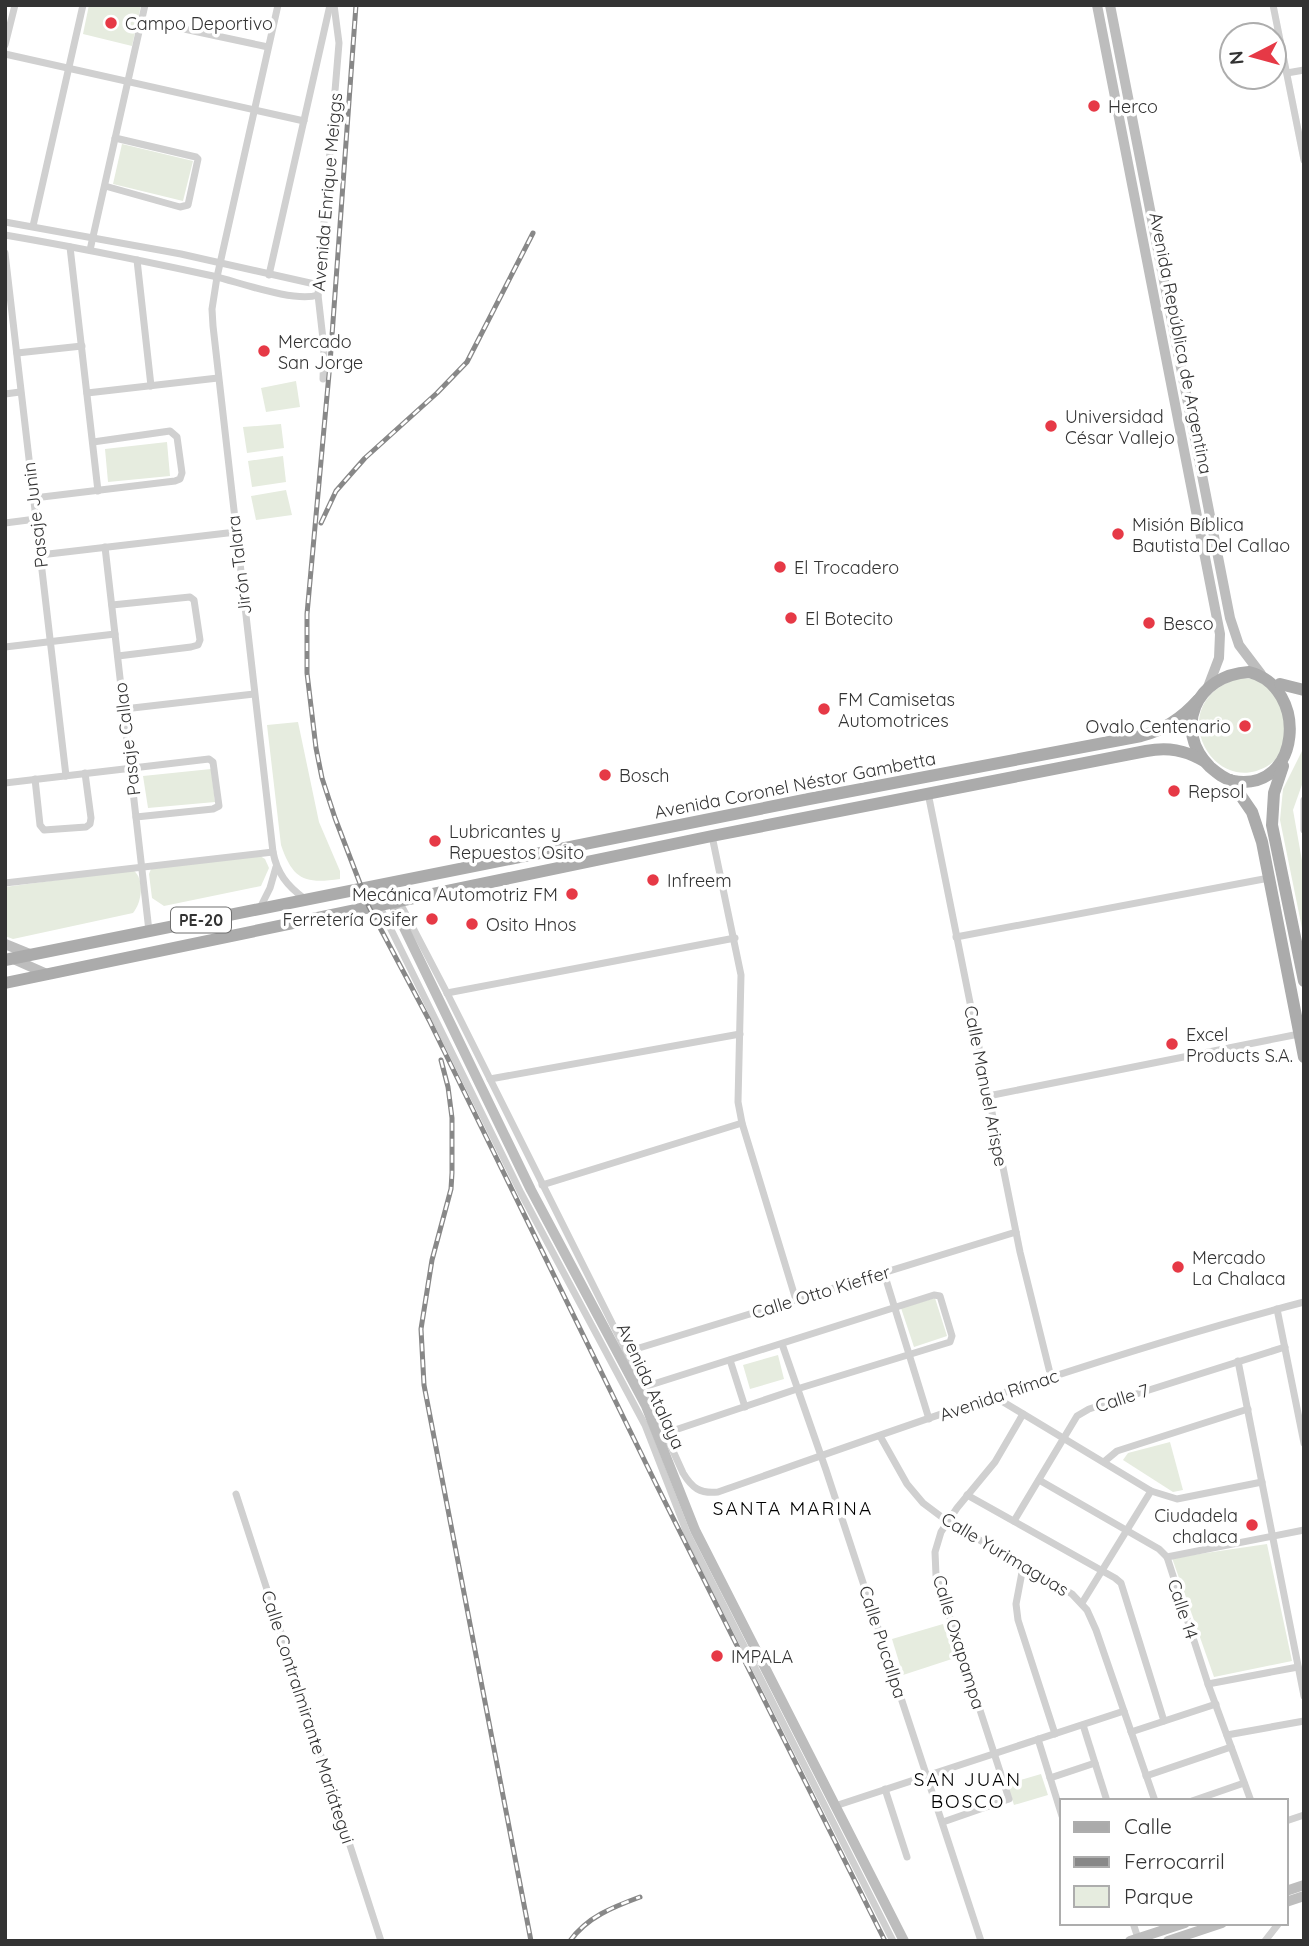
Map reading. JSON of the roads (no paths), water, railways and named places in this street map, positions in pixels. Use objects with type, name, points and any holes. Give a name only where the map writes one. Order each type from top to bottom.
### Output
[{"type":"main road","name":"Avenida República de Argentina","points":[[1097,5],[1214,599],[1220,648],[1216,671],[1208,687]]},
{"type":"main road","name":"Avenida República de Argentina","points":[[1110,5],[1226,597],[1236,640],[1245,656],[1261,674]]},
{"type":"main road","points":[[1183,444],[1196,442]]},
{"type":"main road","points":[[1200,531],[1213,528]]},
{"type":"main road","points":[[1214,599],[1226,597]]},
{"type":"main road","points":[[1284,764],[1264,777],[1230,780],[1221,776],[1204,761],[1192,735],[1198,700],[1216,680],[1236,673],[1261,674],[1278,684],[1304,690]]},
{"type":"main road","points":[[1278,684],[1294,703],[1300,740],[1284,764],[1273,793],[1272,825],[1304,981]]},
{"type":"main road","name":"Avenida Coronel Néstor Gambetta","points":[[388,883],[1141,736],[1170,725],[1198,700]]},
{"type":"main road","name":"Avenida Coronel Néstor Gambetta","points":[[390,903],[712,836],[1158,749],[1185,752],[1204,761]]},
{"type":"main road","points":[[1230,780],[1245,800],[1257,825],[1304,1057]]},
{"type":"main road","name":"PE-20","points":[[8,958],[388,883]]},
{"type":"main road","name":"Avenida Atalaya","points":[[388,883],[390,903],[531,1189],[646,1406],[660,1437],[686,1512],[904,1941]]},
{"type":"main road","name":"PE-20","points":[[5,983],[390,903]]},
{"type":"main road","points":[[5,944],[32,955]]},
{"type":"main road","points":[[8,958],[47,974]]},
{"type":"main road","points":[[1134,1939],[1179,1925]]},
{"type":"main road","points":[[1168,1941],[1216,1925]]},
{"type":"street","points":[[5,45],[15,5]]},
{"type":"street","points":[[33,226],[83,5]]},
{"type":"street","points":[[90,250],[145,5]]},
{"type":"street","name":"Jirón Talara","points":[[278,5],[217,277],[212,318],[273,852],[276,866],[287,885],[305,900]]},
{"type":"street","points":[[270,275],[332,5]]},
{"type":"street","name":"Avenida Enrique Meiggs","points":[[323,379],[324,348],[318,295],[339,43],[332,5]]},
{"type":"street","points":[[142,20],[268,47]]},
{"type":"street","points":[[5,54],[304,121]]},
{"type":"street","points":[[1288,78],[1304,160]]},
{"type":"street","points":[[104,186],[180,207],[188,205],[198,159],[196,157],[115,138]]},
{"type":"street","points":[[5,222],[93,237],[319,285]]},
{"type":"street","points":[[5,235],[90,250],[272,291],[308,297],[318,295]]},
{"type":"street","points":[[70,247],[99,491]]},
{"type":"street","name":"Pasaje Junin","points":[[5,253],[9,328],[17,353],[66,776]]},
{"type":"street","points":[[137,260],[152,386]]},
{"type":"street","points":[[17,353],[82,346]]},
{"type":"street","points":[[87,393],[218,378]]},
{"type":"street","points":[[5,394],[20,392]]},
{"type":"street","points":[[34,498],[180,479],[182,473],[177,437],[170,431],[93,442]]},
{"type":"street","points":[[5,523],[36,519]]},
{"type":"street","points":[[40,555],[236,532]]},
{"type":"street","name":"Pasaje Callao","points":[[105,547],[149,931]]},
{"type":"street","points":[[112,605],[190,597],[194,600],[200,640],[198,645],[191,647],[118,656]]},
{"type":"street","points":[[5,647],[115,634]]},
{"type":"street","points":[[124,709],[254,694]]},
{"type":"street","points":[[5,783],[209,759],[215,765],[219,806],[213,809],[136,817]]},
{"type":"street","points":[[34,779],[40,825],[44,830],[86,827],[91,818],[85,773]]},
{"type":"street","name":"Calle Manuel Arispe","points":[[928,793],[1016,1232],[1051,1377]]},
{"type":"street","points":[[1304,803],[1304,831]]},
{"type":"street","points":[[712,836],[741,975],[738,1102],[796,1300]]},
{"type":"street","points":[[5,883],[273,852]]},
{"type":"street","points":[[259,909],[270,888],[276,866]]},
{"type":"street","points":[[956,937],[1269,878]]},
{"type":"street","name":"Avenida Atalaya","points":[[370,887],[390,903],[447,993],[644,1387],[683,1473],[696,1490]]},
{"type":"street","name":"Avenida Atalaya","points":[[390,903],[521,1193],[641,1417],[687,1533],[893,1941]]},
{"type":"street","points":[[447,993],[734,938]]},
{"type":"street","points":[[490,1079],[740,1034]]},
{"type":"street","points":[[988,1096],[1299,1034]]},
{"type":"street","points":[[542,1185],[742,1123]]},
{"type":"street","name":"Calle Otto Kieffer","points":[[626,1352],[1016,1232]]},
{"type":"street","points":[[884,1273],[929,1419]]},
{"type":"street","points":[[644,1387],[934,1295],[940,1296],[952,1336],[950,1342],[666,1433]]},
{"type":"street","name":"Avenida Rímac","points":[[696,1490],[718,1492],[1051,1377],[1200,1329],[1304,1301]]},
{"type":"street","points":[[1277,1309],[1304,1443]]},
{"type":"street","name":"Calle Pucallpa","points":[[782,1344],[981,1941]]},
{"type":"street","name":"Calle 7","points":[[1014,1521],[1077,1416],[1089,1409],[1285,1347]]},
{"type":"street","points":[[730,1360],[745,1407]]},
{"type":"street","points":[[1238,1362],[1304,1696]]},
{"type":"street","points":[[995,1397],[1151,1491],[1170,1499],[1262,1482]]},
{"type":"street","points":[[1105,1461],[1117,1451],[1248,1409]]},
{"type":"street","name":"Calle Oxapampa","points":[[943,1822],[1009,1800],[936,1575],[937,1542],[947,1521],[995,1462],[1023,1414]]},
{"type":"street","name":"Calle Yurimaguas","points":[[880,1436],[907,1484],[923,1503],[947,1521],[1072,1594],[1082,1603],[1096,1630],[1154,1799]]},
{"type":"street","name":"Calle 14","points":[[1040,1480],[1159,1549],[1167,1557],[1208,1684],[1250,1799]]},
{"type":"street","points":[[1082,1603],[1151,1491]]},
{"type":"street","name":"Calle Contralmirante Mariátegui","points":[[236,1494],[381,1941]]},
{"type":"street","points":[[967,1495],[1121,1583],[1164,1721]]},
{"type":"street","points":[[1167,1557],[1304,1530]]},
{"type":"street","points":[[1023,1567],[1016,1604],[1018,1620],[1055,1734]]},
{"type":"street","points":[[1208,1684],[1298,1667]]},
{"type":"street","points":[[1131,1732],[1216,1704]]},
{"type":"street","points":[[835,1806],[1124,1711]]},
{"type":"street","points":[[1227,1735],[1304,1721]]},
{"type":"street","points":[[1083,1725],[1107,1799]]},
{"type":"street","points":[[1038,1739],[1060,1808]]},
{"type":"street","points":[[1146,1776],[1231,1746]]},
{"type":"street","points":[[1050,1778],[1095,1763]]},
{"type":"street","points":[[1198,1799],[1244,1783]]},
{"type":"street","points":[[885,1789],[907,1857]]},
{"type":"street","points":[[1265,1941],[1277,1925]]},
{"type":"railway","points":[[356,5],[330,363],[307,614],[307,673],[322,778],[369,907],[429,1020],[656,1484],[885,1941]]},
{"type":"railway","points":[[321,523],[336,491],[365,458],[467,362],[533,233]]},
{"type":"railway","points":[[441,1060],[452,1118],[452,1173],[451,1189],[432,1260],[421,1329],[424,1385],[531,1941]]},
{"type":"railway","points":[[570,1941],[592,1919],[640,1897]]},
{"type":"place","name":"Campo Deportivo","points":[[111,23]]},
{"type":"place","name":"Herco","points":[[1094,106]]},
{"type":"place","name":"Mercado San Jorge","points":[[264,351]]},
{"type":"place","name":"Universidad César Vallejo","points":[[1051,426]]},
{"type":"place","name":"Misión Bíblica Bautista Del Callao","points":[[1118,534]]},
{"type":"place","name":"El Trocadero","points":[[780,567]]},
{"type":"place","name":"El Botecito","points":[[791,618]]},
{"type":"place","name":"Besco","points":[[1149,623]]},
{"type":"place","name":"FM Camisetas Automotrices","points":[[824,709]]},
{"type":"place","name":"Ovalo Centenario","points":[[1245,726]]},
{"type":"place","name":"Bosch","points":[[605,775]]},
{"type":"place","name":"Repsol","points":[[1174,791]]},
{"type":"place","name":"Lubricantes y Repuestos Osito","points":[[435,841]]},
{"type":"place","name":"Infreem","points":[[653,880]]},
{"type":"place","name":"Mecánica Automotriz FM","points":[[572,894]]},
{"type":"place","name":"Ferretería Osifer","points":[[432,919]]},
{"type":"place","name":"Osito Hnos","points":[[472,924]]},
{"type":"place","name":"Excel Products S.A.","points":[[1172,1044]]},
{"type":"place","name":"Mercado La Chalaca","points":[[1178,1267]]},
{"type":"place","name":"Ciudadela chalaca","points":[[1252,1525]]},
{"type":"place","name":"IMPALA","points":[[717,1656]]},
{"type":"district","name":"SANTA MARINA","points":[[793,1508]]},
{"type":"district","name":"SAN JUAN BOSCO","points":[[968,1790]]}]
